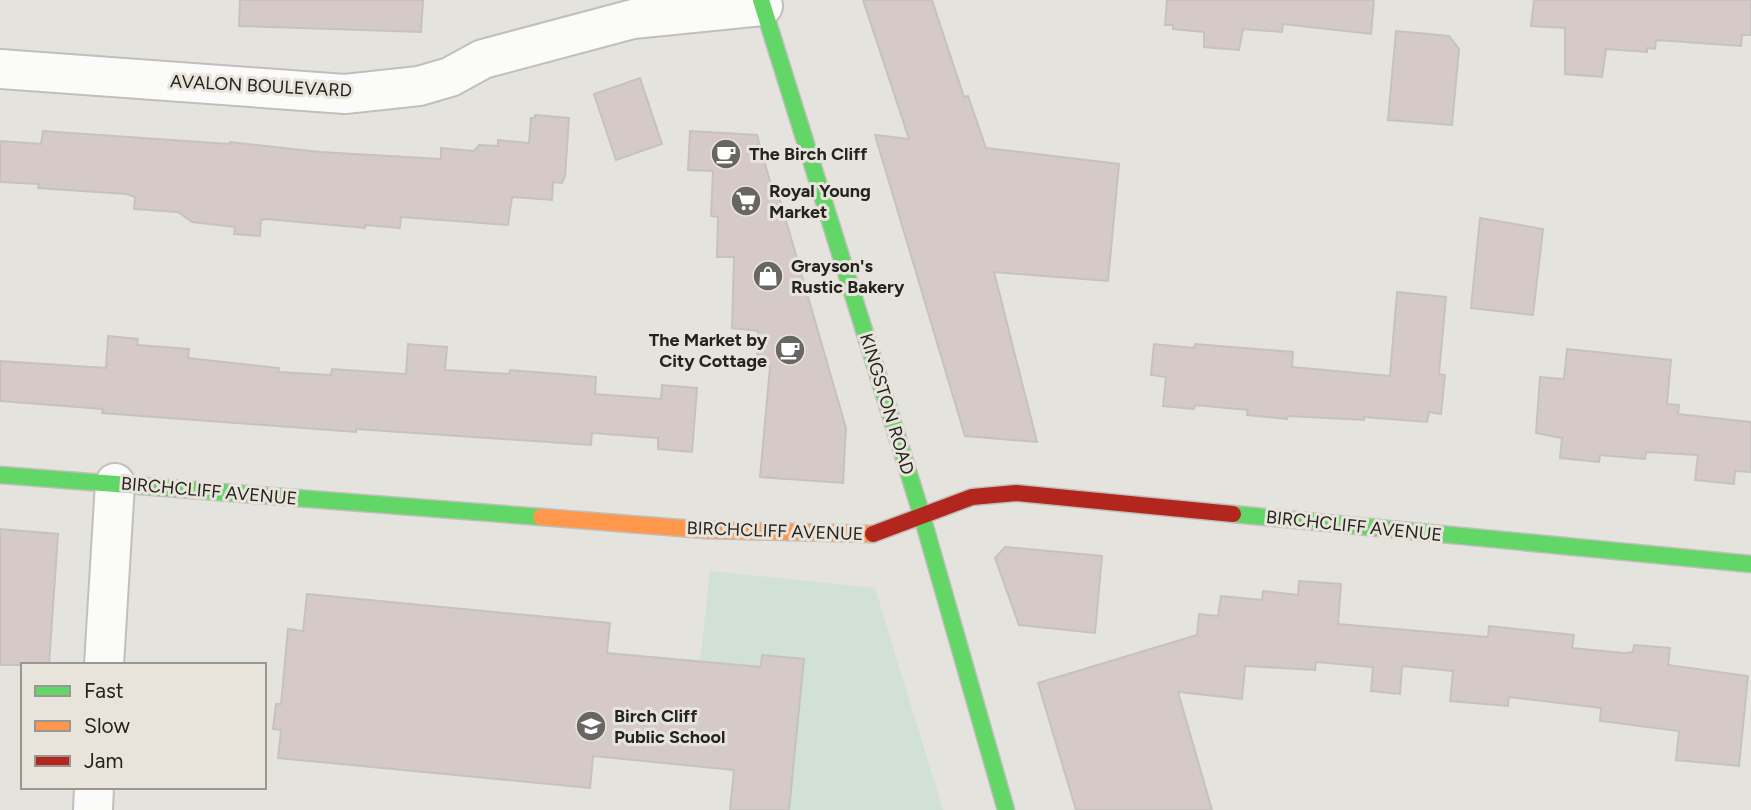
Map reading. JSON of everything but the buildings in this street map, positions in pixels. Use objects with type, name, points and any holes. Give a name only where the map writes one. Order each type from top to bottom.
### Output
[{"type":"street","name":"AVALON BOULEVARD","points":[[0,69],[345,94],[419,86],[450,76],[482,59],[633,19],[762,3]]},
{"type":"street","name":"KINGSTON ROAD","points":[[762,3],[922,516],[1006,810]]},
{"type":"street","name":"BIRCHCLIFF AVENUE","points":[[0,475],[239,496],[706,530],[874,534],[972,497],[1016,493],[1751,564]]},
{"type":"street","points":[[104,663],[115,484]]},
{"type":"street","points":[[93,810],[94,789]]},
{"type":"green space","points":[[710,571],[875,588],[943,810],[789,810],[803,659],[763,655],[761,671],[700,662]]},
{"type":"traffic: fast","points":[[761,0],[922,516],[1006,810]]},
{"type":"traffic: fast","points":[[0,475],[541,517]]},
{"type":"traffic: fast","points":[[1233,514],[1751,564]]},
{"type":"traffic: slow","points":[[541,517],[706,530],[873,534]]},
{"type":"traffic: jam","points":[[873,534],[972,497],[1016,493],[1233,514]]},
{"type":"place","name":"The Birch Cliff","points":[[726,154]]},
{"type":"place","name":"Royal Young Market","points":[[746,201]]},
{"type":"place","name":"Grayson's Rustic Bakery","points":[[768,276]]},
{"type":"place","name":"The Market by City Cottage","points":[[790,350]]},
{"type":"place","name":"Birch Cliff Public School","points":[[591,726]]}]
